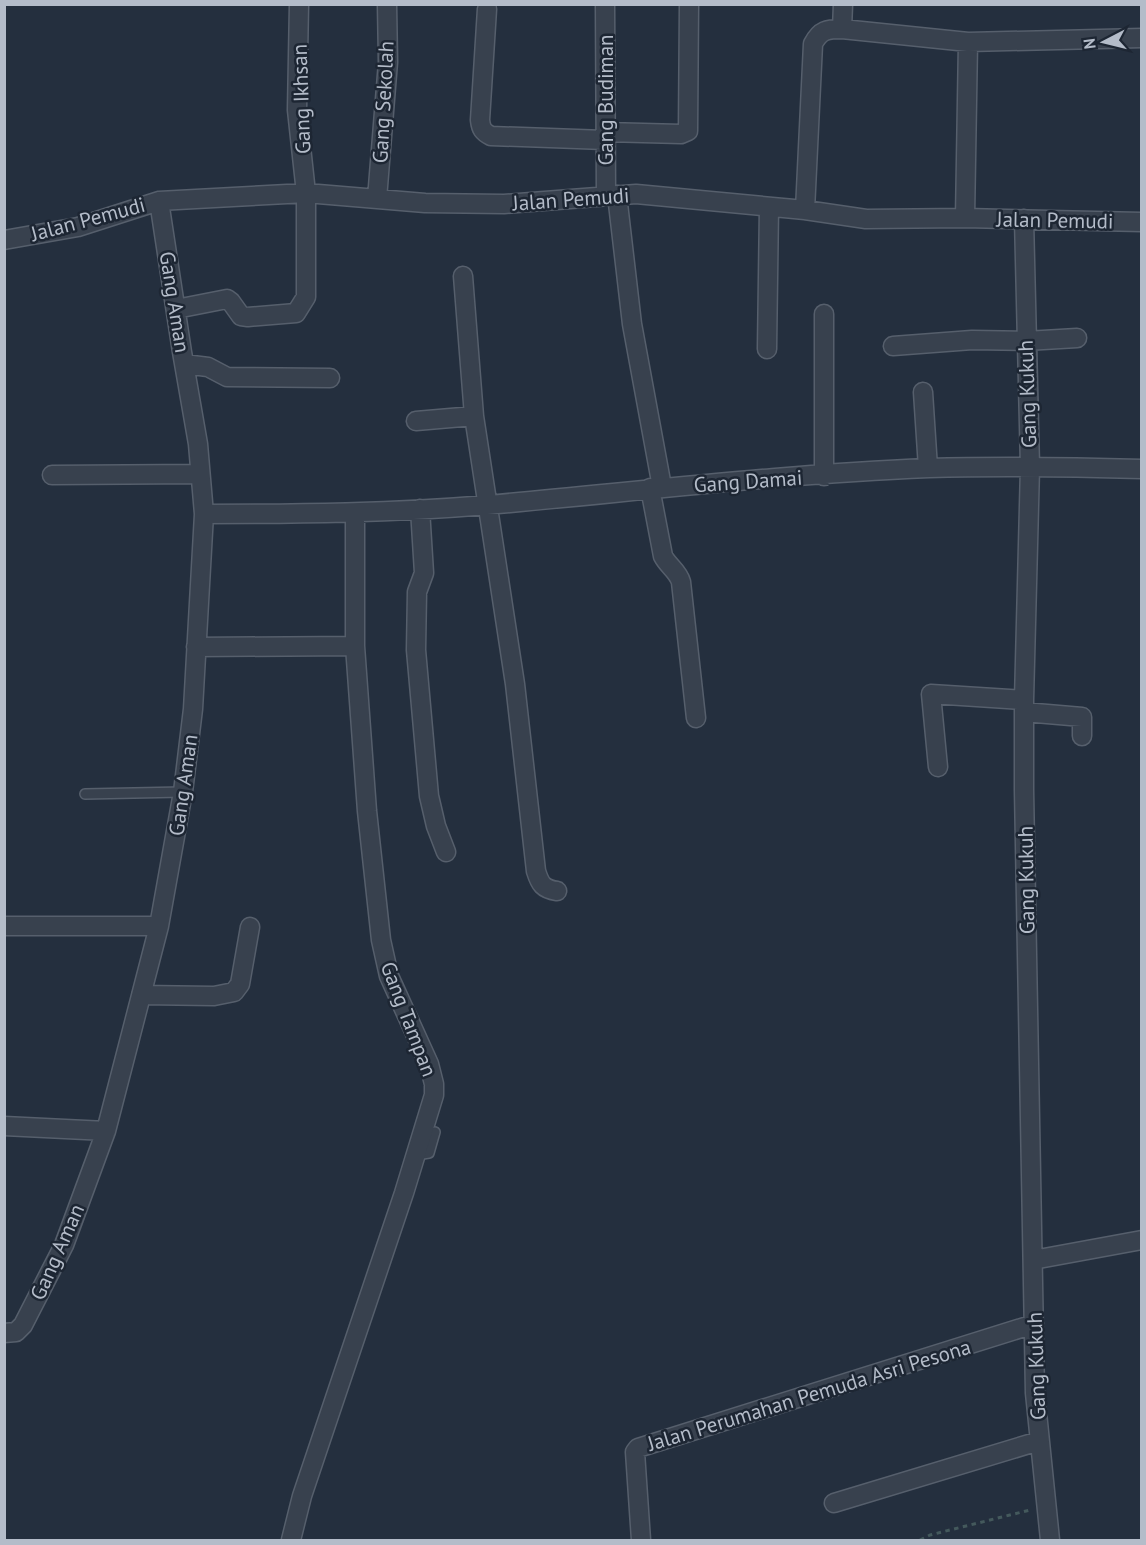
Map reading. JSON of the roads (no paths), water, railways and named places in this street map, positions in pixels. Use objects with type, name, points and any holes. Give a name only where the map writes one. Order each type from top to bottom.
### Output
[{"type":"street","name":"Gang Ikhsan","points":[[176,309],[227,299],[241,316],[296,313],[306,297],[306,193],[297,110],[299,4]]},
{"type":"street","name":"Gang Sekolah","points":[[377,199],[388,62],[387,4]]},
{"type":"street","name":"Gang Budiman","points":[[605,4],[605,136],[612,195],[656,488],[663,556],[679,574],[681,582],[696,718]]},
{"type":"street","points":[[488,9],[480,120],[481,128],[485,133],[491,136],[605,136],[681,134],[687,130],[689,4]]},
{"type":"street","points":[[842,29],[843,4]]},
{"type":"street","points":[[805,210],[813,44],[821,32],[826,29],[968,42],[1142,38]]},
{"type":"street","points":[[965,218],[968,42]]},
{"type":"street","name":"Jalan Pemudi","points":[[4,240],[78,226],[159,201],[306,193],[425,203],[504,204],[636,194],[805,210],[866,219],[965,218],[1142,222]]},
{"type":"street","name":"Gang Aman","points":[[5,1334],[16,1332],[23,1325],[64,1245],[106,1131],[159,926],[183,792],[192,709],[204,514],[198,444],[159,201]]},
{"type":"street","points":[[767,349],[769,207]]},
{"type":"street","name":"Gang Kukuh","points":[[1024,219],[1030,467],[1024,706],[1035,1393],[1050,1540]]},
{"type":"street","points":[[463,276],[474,416],[515,684],[536,871],[542,887],[557,891]]},
{"type":"street","points":[[824,314],[824,476]]},
{"type":"street","points":[[893,346],[972,340],[1026,341],[1077,338]]},
{"type":"street","points":[[184,364],[208,367],[227,377],[330,378]]},
{"type":"street","points":[[924,392],[928,468]]},
{"type":"street","points":[[416,421],[474,416]]},
{"type":"street","name":"Gang Damai","points":[[204,514],[355,513],[486,505],[656,488],[928,468],[1142,469]]},
{"type":"street","points":[[52,475],[200,474]]},
{"type":"street","points":[[420,509],[424,573],[417,592],[416,650],[429,796],[436,826],[446,852]]},
{"type":"street","name":"Gang Tampan","points":[[291,1540],[302,1496],[434,1095],[434,1084],[419,1040],[389,976],[381,940],[367,812],[355,646],[355,513]]},
{"type":"street","points":[[196,647],[355,646]]},
{"type":"street","points":[[938,767],[931,694],[1024,706],[1082,717],[1082,736]]},
{"type":"street","points":[[4,926],[159,926]]},
{"type":"street","points":[[141,995],[214,996],[234,992],[240,984],[250,927]]},
{"type":"street","points":[[4,1126],[106,1131]]},
{"type":"street","points":[[1033,1260],[1142,1240]]},
{"type":"street","name":"Jalan Perumahan Pemuda Asri Pesona","points":[[641,1540],[635,1452],[638,1448],[1034,1324]]},
{"type":"street","points":[[834,1503],[1039,1440]]},
{"type":"lane","points":[[85,795],[183,792]]},
{"type":"lane","points":[[416,1155],[429,1153],[435,1132]]}]
